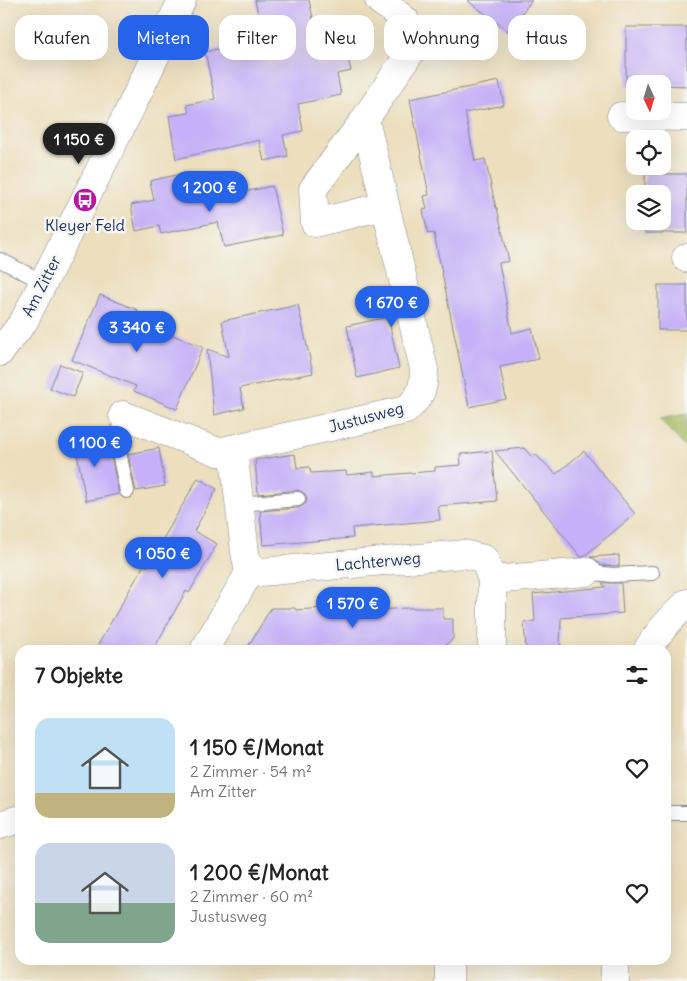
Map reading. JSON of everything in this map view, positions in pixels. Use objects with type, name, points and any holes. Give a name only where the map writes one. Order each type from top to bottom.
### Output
[{"type":"street","name":"Am Zitter","points":[[0,352],[24,321],[182,0]]},
{"type":"street","points":[[379,0],[405,20],[414,47],[365,119],[313,189],[315,223],[385,206]]},
{"type":"street","points":[[621,116],[687,117]]},
{"type":"street","name":"Justusweg","points":[[123,416],[218,452],[406,410],[417,400],[424,385],[424,369],[365,119]]},
{"type":"street","points":[[207,645],[249,573],[233,449]]},
{"type":"street","name":"Lachterweg","points":[[249,573],[464,554],[484,559],[492,580],[492,645]]},
{"type":"street","points":[[492,580],[587,572]]},
{"type":"street","points":[[650,645],[671,618],[687,603]]},
{"type":"street","points":[[0,825],[15,820]]},
{"type":"street","points":[[449,981],[450,965]]},
{"type":"street","points":[[615,965],[615,981]]},
{"type":"lane","points":[[0,260],[44,282]]},
{"type":"lane","points":[[123,416],[116,438],[127,491]]},
{"type":"lane","points":[[239,504],[298,499]]},
{"type":"lane","points":[[587,572],[612,575],[652,573]]},
{"type":"lane","points":[[671,813],[687,813]]},
{"type":"green space","points":[[687,414],[687,449],[660,419]]},
{"type":"building","points":[[255,0],[309,0],[312,15],[306,15],[306,60],[348,60],[351,71],[337,74],[341,95],[298,104],[303,131],[283,135],[288,156],[264,161],[259,140],[176,159],[169,116],[189,113],[187,105],[215,99],[207,60],[209,60],[209,51],[219,48],[219,60],[296,60],[296,15],[258,15]]},
{"type":"building","points":[[467,0],[532,0],[520,15],[508,15],[508,31],[498,23],[498,15],[487,15]]},
{"type":"building","points":[[626,27],[687,27],[687,86],[671,85],[671,75],[626,75]]},
{"type":"building","points":[[499,81],[504,105],[465,113],[475,161],[485,159],[509,261],[499,263],[512,333],[532,328],[539,359],[500,367],[506,399],[469,407],[434,233],[428,234],[423,210],[427,209],[424,196],[429,195],[410,99]]},
{"type":"building","points":[[180,174],[187,204],[272,186],[283,235],[224,247],[218,222],[161,234],[159,226],[136,231],[131,205],[154,200],[150,181]]},
{"type":"building","points":[[687,174],[687,233],[645,233],[645,230],[671,230],[671,185],[645,185],[645,175]]},
{"type":"building","points":[[658,285],[687,285],[687,330],[658,330]]},
{"type":"building","points":[[100,295],[138,310],[134,320],[203,347],[177,409],[134,391],[136,386],[72,360]]},
{"type":"building","points":[[298,305],[313,373],[240,388],[244,408],[214,415],[207,349],[229,357],[222,321]]},
{"type":"building","points":[[388,317],[399,368],[357,378],[347,326]]},
{"type":"building","points":[[60,364],[83,373],[73,397],[50,388]]},
{"type":"building","points":[[99,432],[103,458],[111,457],[119,494],[86,501],[74,437]]},
{"type":"building","points":[[159,448],[165,486],[136,491],[128,454]]},
{"type":"building","points":[[524,448],[532,457],[536,455],[556,474],[584,451],[635,514],[581,557],[495,451]]},
{"type":"building","points":[[492,451],[497,501],[438,506],[440,520],[352,528],[353,538],[263,545],[260,511],[299,508],[306,503],[307,498],[305,494],[298,490],[258,494],[255,460],[295,454],[297,468],[309,467],[311,473],[346,471],[347,475],[374,472],[374,476],[435,471],[435,467],[461,465],[460,454]]},
{"type":"building","points":[[198,478],[217,489],[194,531],[217,544],[189,593],[186,591],[156,645],[98,645],[144,565],[147,567]]},
{"type":"building","points":[[619,555],[619,566],[601,565],[594,558],[590,557]]},
{"type":"building","points":[[602,583],[621,583],[623,613],[561,618],[560,645],[526,645],[524,622],[535,621],[533,594],[605,587]]},
{"type":"building","points":[[338,601],[369,602],[368,611],[405,608],[443,608],[443,619],[453,619],[453,639],[446,645],[249,645],[271,608],[295,608],[296,610],[338,607]]},
{"type":"place","name":"Kleyer Feld","points":[[85,200]]}]
